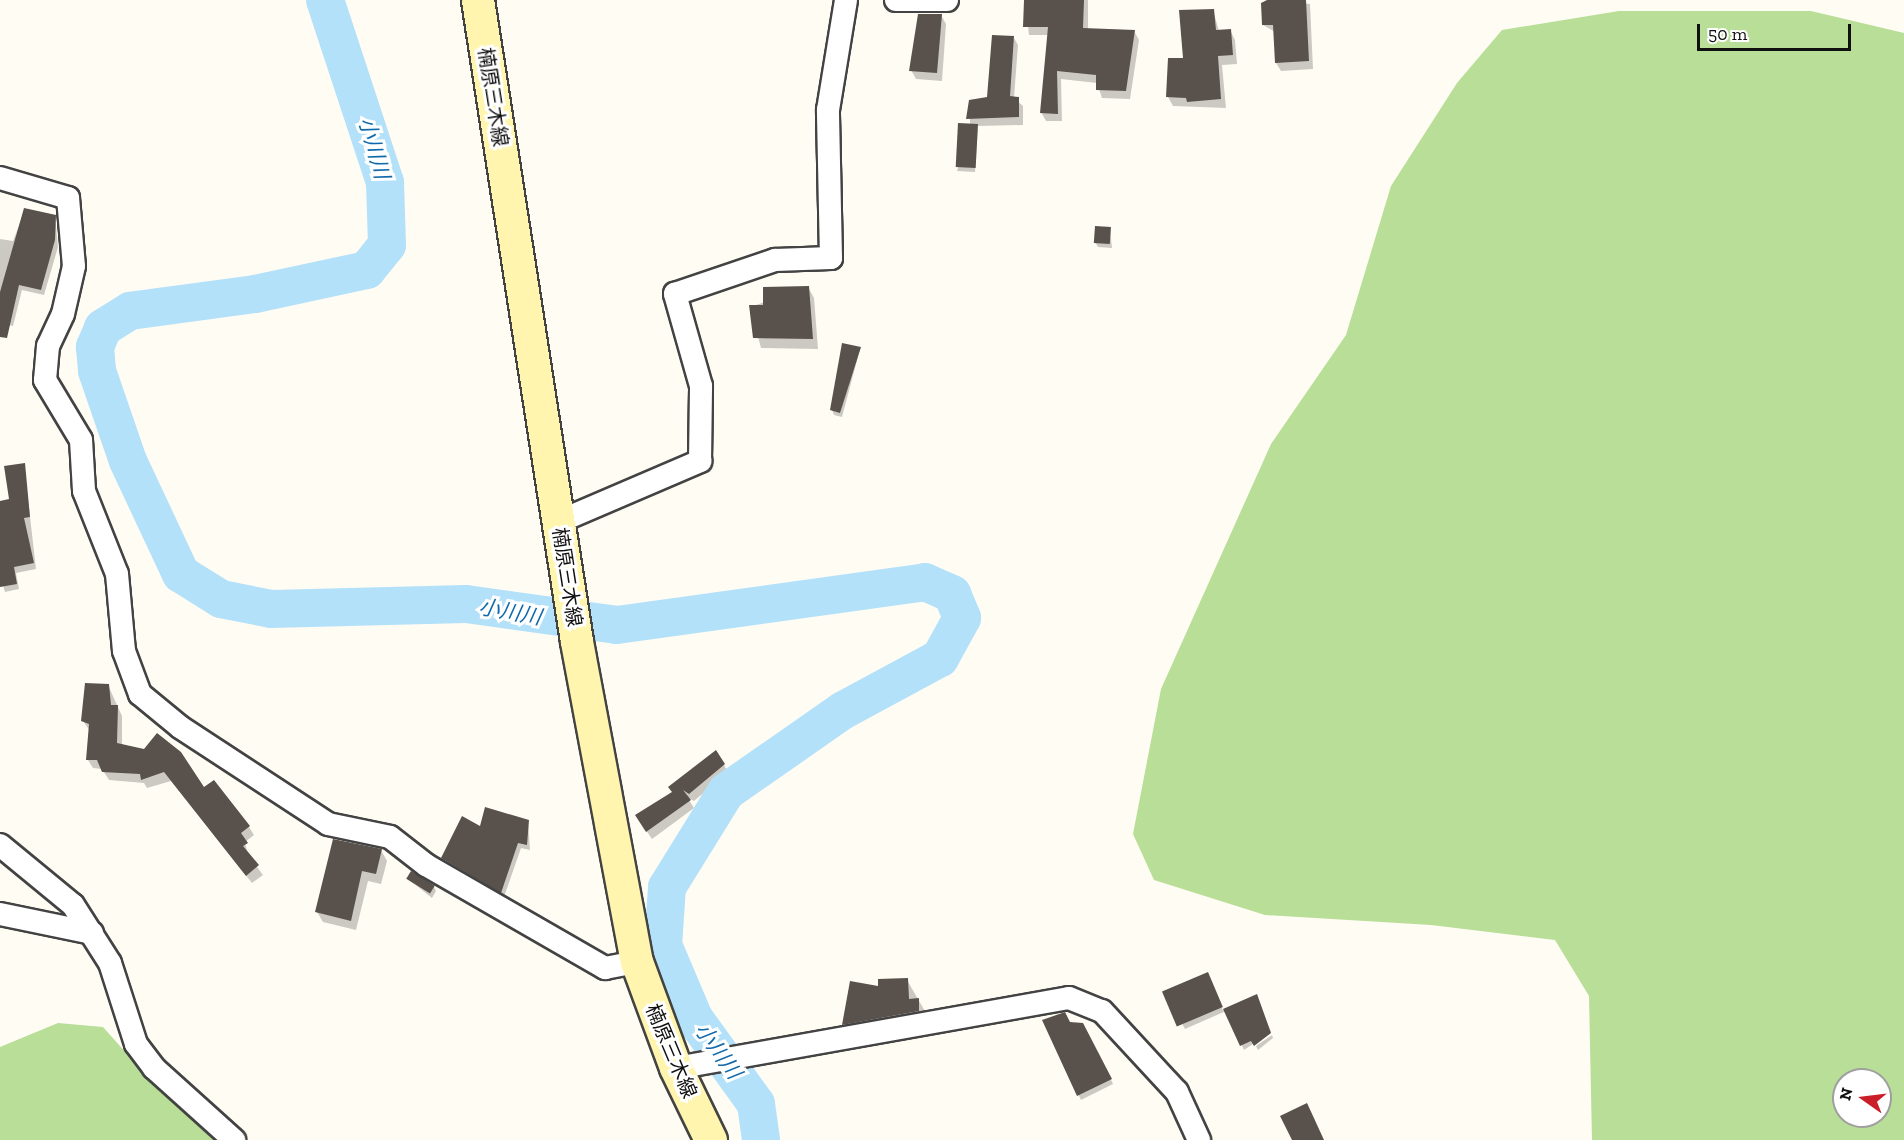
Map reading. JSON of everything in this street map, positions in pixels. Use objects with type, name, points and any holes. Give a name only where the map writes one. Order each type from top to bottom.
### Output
[{"type":"main road","name":"楠原三木線","points":[[478,0],[567,582],[637,962],[690,1065],[711,1140]]},
{"type":"street","points":[[558,522],[700,461],[701,386],[675,294],[776,260],[831,258],[828,110],[846,0]]},
{"type":"street","points":[[896,0],[947,0]]},
{"type":"street","points":[[0,178],[68,198],[75,266],[63,314],[48,346],[45,380],[81,440],[84,491],[117,574],[124,651],[140,694],[180,727],[328,824],[390,837],[426,865],[605,968],[637,962]]},
{"type":"street","points":[[0,845],[73,905],[110,963],[136,1044],[154,1068],[234,1140]]},
{"type":"street","points":[[0,914],[92,933]]},
{"type":"street","points":[[690,1065],[1069,998],[1102,1011],[1177,1092],[1199,1140]]},
{"type":"green space","points":[[1619,11],[1811,11],[1904,33],[1904,1140],[1592,1140],[1589,996],[1555,940],[1431,925],[1265,915],[1154,880],[1133,834],[1161,689],[1271,444],[1346,335],[1391,186],[1457,83],[1502,30]]},
{"type":"green space","points":[[58,1023],[103,1027],[153,1083],[194,1102],[232,1140],[0,1140],[0,1047]]},
{"type":"building","points":[[1024,0],[1084,0],[1083,28],[1135,30],[1126,91],[1096,90],[1096,75],[1057,71],[1058,114],[1040,113],[1048,27],[1023,27]]},
{"type":"building","points":[[1267,0],[1306,0],[1309,61],[1275,63],[1273,25],[1262,25],[1261,3]]},
{"type":"building","points":[[1214,9],[1216,30],[1231,29],[1233,55],[1218,56],[1221,99],[1187,102],[1186,98],[1166,97],[1168,58],[1183,58],[1179,10]]},
{"type":"building","points":[[918,14],[942,14],[937,73],[909,71]]},
{"type":"building","points":[[992,35],[1014,36],[1010,96],[1019,97],[1019,117],[966,119],[969,100],[987,97]]},
{"type":"building","points":[[958,123],[978,124],[976,168],[956,167]]},
{"type":"building","points":[[24,208],[56,215],[55,240],[41,290],[19,285],[7,338],[0,337],[0,292]]},
{"type":"building","points":[[1095,226],[1111,227],[1110,244],[1094,243]]},
{"type":"building","points":[[809,286],[813,339],[753,338],[749,305],[763,305],[763,287]]},
{"type":"building","points":[[842,343],[861,347],[840,413],[830,410]]},
{"type":"building","points":[[25,463],[30,517],[24,518],[34,563],[14,567],[17,584],[0,587],[0,501],[9,499],[4,466]]},
{"type":"building","points":[[85,683],[109,684],[111,705],[118,705],[117,743],[144,749],[157,733],[181,752],[204,787],[214,780],[250,826],[241,833],[248,843],[243,846],[259,865],[246,876],[164,772],[141,780],[140,774],[102,772],[97,760],[86,760],[89,724],[81,721]]},
{"type":"building","points":[[716,750],[725,764],[689,794],[683,790],[691,800],[646,832],[635,815],[672,792],[668,787]]},
{"type":"building","points":[[485,807],[529,820],[527,845],[518,843],[501,893],[441,858],[462,816],[480,826]]},
{"type":"building","points":[[333,839],[382,849],[376,874],[362,871],[351,921],[315,912]]},
{"type":"building","points":[[411,871],[435,886],[430,893],[406,879]]},
{"type":"building","points":[[1208,972],[1223,1007],[1177,1027],[1162,992]]},
{"type":"building","points":[[908,978],[909,999],[919,998],[919,1011],[842,1025],[850,981],[878,986],[878,979]]},
{"type":"building","points":[[1257,994],[1271,1033],[1254,1046],[1251,1041],[1240,1046],[1223,1009]]},
{"type":"building","points":[[1065,1012],[1070,1022],[1083,1023],[1112,1079],[1077,1096],[1042,1020]]},
{"type":"building","points":[[1307,1103],[1324,1140],[1292,1140],[1280,1116]]},
{"type":"waterway","name":"小川川","points":[[325,0],[385,182],[387,245],[367,270],[255,294],[130,311],[103,328],[95,347],[97,371],[128,461],[181,574],[221,599],[271,609],[466,604],[617,625],[925,582],[952,594],[962,618],[940,658],[842,711],[726,792],[667,887],[663,945],[694,1018],[756,1104],[761,1140]]}]
